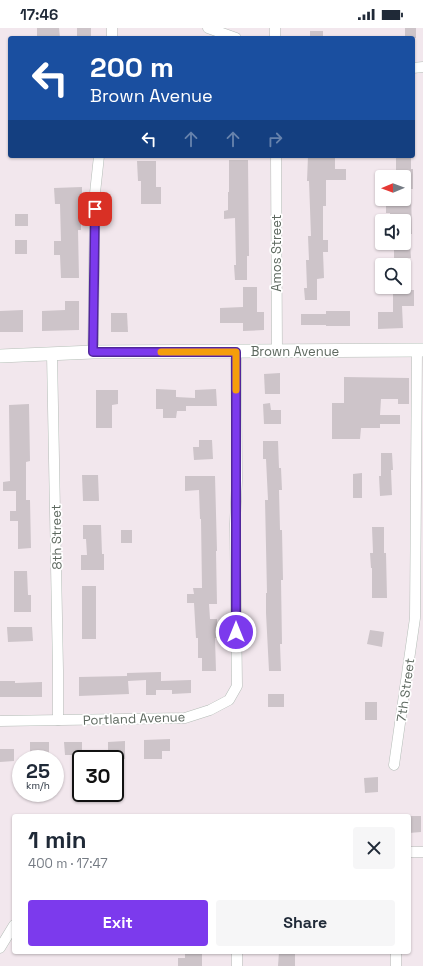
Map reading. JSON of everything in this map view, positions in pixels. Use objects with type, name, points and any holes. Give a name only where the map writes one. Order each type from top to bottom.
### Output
[{"type":"street","points":[[208,28],[230,36]]},
{"type":"street","points":[[93,352],[95,193],[99,158]]},
{"type":"street","name":"Amos Street","points":[[276,158],[277,351]]},
{"type":"street","name":"Brown Avenue","points":[[0,356],[93,352],[420,351]]},
{"type":"street","name":"7th Street","points":[[394,765],[415,618],[420,351]]},
{"type":"street","name":"Portland Avenue","points":[[0,721],[185,718],[210,710],[229,700],[237,686],[236,352]]},
{"type":"street","name":"8th Street","points":[[52,354],[58,720]]},
{"type":"street","points":[[411,852],[423,852]]},
{"type":"street","points":[[0,948],[12,928]]},
{"type":"street","points":[[237,954],[237,966]]},
{"type":"street","points":[[396,954],[396,966]]},
{"type":"building","points":[[37,28],[59,28],[60,36],[37,36]]},
{"type":"building","points":[[77,28],[91,28],[91,36],[77,36]]},
{"type":"building","points":[[405,28],[416,28],[416,38],[415,36],[405,36]]},
{"type":"building","points":[[310,31],[323,31],[323,36],[310,36]]},
{"type":"building","points":[[308,158],[335,158],[335,169],[346,169],[346,180],[326,180],[326,206],[323,206],[323,240],[328,240],[328,252],[323,252],[324,278],[317,279],[317,300],[305,300],[304,288],[307,288],[306,260],[309,260],[308,236],[311,236],[309,181],[307,181]]},
{"type":"building","points":[[396,158],[411,158],[411,169],[413,169],[413,189],[411,189],[411,170],[396,170]]},
{"type":"building","points":[[229,160],[248,160],[249,256],[247,256],[247,280],[235,280],[235,218],[224,219],[224,211],[228,210]]},
{"type":"building","points":[[137,161],[156,161],[156,187],[161,187],[161,204],[141,204],[141,181],[138,181]]},
{"type":"building","points":[[82,187],[81,230],[78,230],[79,278],[61,278],[60,255],[54,255],[54,241],[61,241],[60,204],[55,204],[54,188]]},
{"type":"building","points":[[411,189],[412,234],[411,214],[386,213],[386,206],[411,206]]},
{"type":"building","points":[[15,214],[28,214],[28,226],[15,226]]},
{"type":"building","points":[[15,240],[27,240],[27,254],[15,254]]},
{"type":"building","points":[[394,250],[410,250],[411,258],[394,258]]},
{"type":"building","points":[[243,287],[257,287],[257,312],[264,312],[264,330],[243,331],[243,323],[220,323],[220,308],[243,307]]},
{"type":"building","points":[[411,290],[414,290],[414,306],[402,306],[403,328],[378,329],[378,312],[393,312],[393,294],[411,294]]},
{"type":"building","points":[[65,301],[79,301],[79,330],[42,331],[42,311],[65,310]]},
{"type":"building","points":[[23,310],[23,332],[0,332],[0,311]]},
{"type":"building","points":[[326,311],[350,311],[350,326],[301,325],[301,314],[326,314]]},
{"type":"building","points":[[111,313],[127,313],[128,332],[111,332]]},
{"type":"building","points":[[280,373],[280,394],[265,394],[264,374]]},
{"type":"building","points":[[344,377],[409,378],[409,404],[398,404],[398,399],[381,399],[380,415],[400,415],[400,424],[380,424],[380,428],[361,428],[360,439],[332,439],[332,403],[344,403]]},
{"type":"building","points":[[156,389],[176,390],[176,397],[195,398],[195,390],[216,389],[217,406],[186,406],[186,411],[177,411],[176,418],[163,418],[163,409],[156,409]]},
{"type":"building","points":[[96,390],[118,390],[118,404],[112,405],[112,428],[96,428]]},
{"type":"building","points":[[270,403],[271,410],[281,410],[281,424],[264,424],[263,404]]},
{"type":"building","points":[[29,404],[30,461],[26,462],[26,500],[30,500],[31,548],[18,549],[18,521],[10,521],[10,511],[16,511],[16,491],[3,491],[3,482],[10,481],[9,405]]},
{"type":"building","points":[[199,440],[212,440],[213,459],[194,460],[193,447],[199,447]]},
{"type":"building","points":[[263,441],[278,441],[279,468],[281,468],[282,490],[279,490],[280,530],[282,530],[283,580],[281,580],[281,671],[269,671],[266,613],[265,500],[268,500],[266,459],[263,459]]},
{"type":"building","points":[[381,453],[392,453],[392,495],[380,496],[379,476],[381,476]]},
{"type":"building","points":[[362,473],[362,498],[353,498],[353,474]]},
{"type":"building","points":[[82,475],[98,475],[99,501],[83,501]]},
{"type":"building","points":[[185,476],[215,476],[217,604],[209,604],[210,619],[217,619],[217,638],[215,638],[216,671],[202,671],[202,658],[198,658],[198,638],[196,638],[194,603],[187,603],[187,594],[194,594],[193,588],[202,588],[201,519],[199,490],[185,491]]},
{"type":"building","points":[[83,525],[101,525],[104,570],[81,570],[81,555],[87,555],[86,539],[83,539]]},
{"type":"building","points":[[372,527],[384,527],[387,598],[372,598],[372,568],[370,553],[373,553]]},
{"type":"building","points":[[121,530],[132,530],[132,543],[121,543]]},
{"type":"building","points":[[14,571],[27,571],[28,595],[31,595],[31,612],[14,612]]},
{"type":"building","points":[[82,586],[96,586],[96,639],[82,639]]},
{"type":"building","points":[[7,627],[32,627],[33,641],[8,642]]},
{"type":"building","points":[[370,630],[384,632],[382,647],[367,644]]},
{"type":"building","points":[[161,672],[161,681],[191,680],[191,693],[172,694],[172,690],[156,690],[156,695],[146,695],[146,680],[128,681],[129,694],[79,696],[79,677],[127,676],[127,673]]},
{"type":"building","points":[[0,681],[15,681],[15,683],[42,682],[42,697],[0,697]]},
{"type":"building","points":[[268,694],[284,694],[284,707],[268,707]]},
{"type":"building","points":[[365,702],[377,702],[377,720],[365,720]]},
{"type":"building","points":[[170,739],[170,751],[162,751],[162,759],[144,759],[144,740]]},
{"type":"building","points":[[125,741],[125,759],[124,750],[108,750],[108,742]]},
{"type":"building","points":[[30,742],[49,742],[49,750],[30,750]]},
{"type":"building","points":[[64,742],[82,742],[82,750],[72,750],[72,755],[65,755]]},
{"type":"building","points":[[0,749],[14,749],[12,750],[12,761],[0,762]]},
{"type":"building","points":[[378,777],[378,792],[365,793],[364,778]]},
{"type":"building","points":[[411,816],[421,816],[421,832],[411,833]]},
{"type":"building","points":[[185,954],[202,954],[202,966],[178,966],[178,958],[185,958]]},
{"type":"building","points":[[279,954],[295,954],[295,966],[278,966]]},
{"type":"slow traffic","points":[[161,352],[236,352],[236,390]]},
{"type":"route","points":[[95,209],[93,352],[236,352],[236,632]]}]
